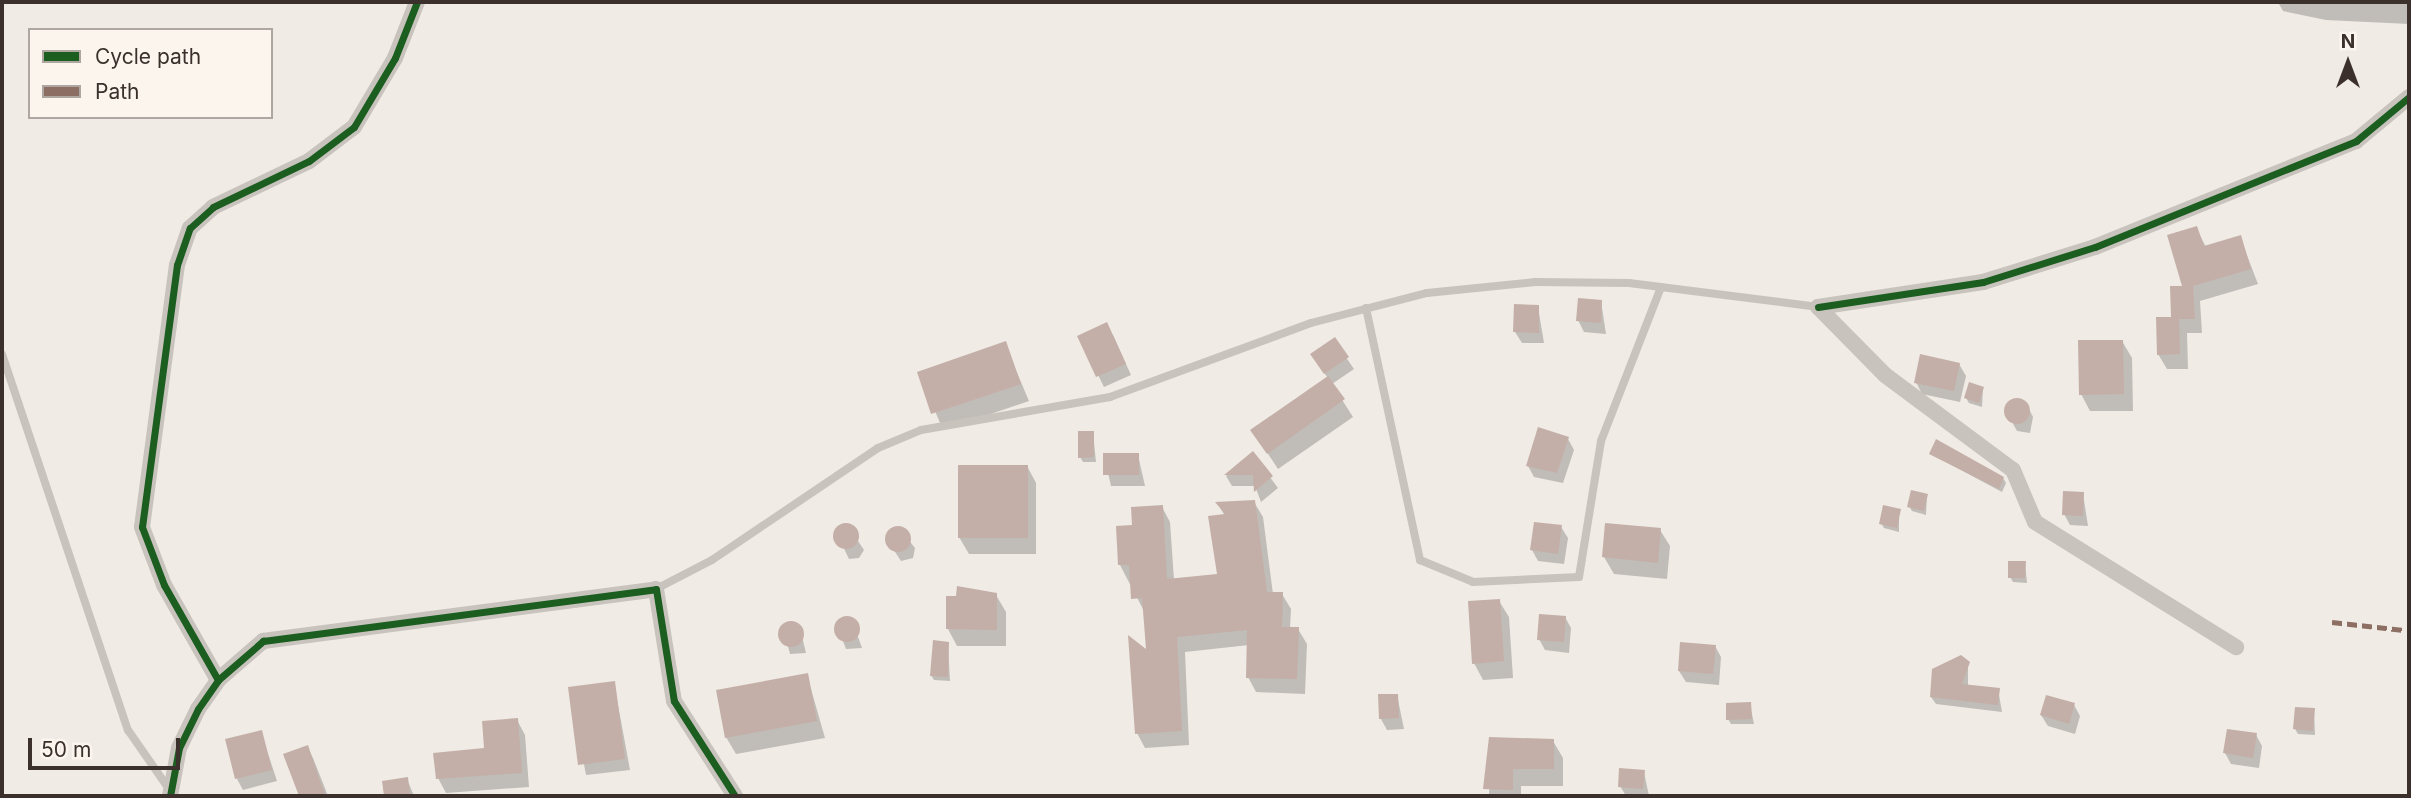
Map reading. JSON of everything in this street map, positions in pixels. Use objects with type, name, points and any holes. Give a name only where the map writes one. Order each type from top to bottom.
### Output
[{"type":"street","points":[[218,680],[164,585],[142,527],[177,265],[190,228],[213,207],[309,161],[354,127],[395,58],[417,2]]},
{"type":"street","points":[[1818,307],[1983,282],[2095,247],[2357,141],[2409,97]]},
{"type":"street","points":[[1818,307],[1885,375],[2013,470],[2035,522],[2236,647]]},
{"type":"street","points":[[169,793],[179,748],[218,680],[263,642],[656,589],[674,701],[735,796]]},
{"type":"lane","points":[[656,589],[704,565],[867,455],[921,430],[1110,397],[1366,309],[1427,293],[1535,282],[1661,287],[1818,307]]},
{"type":"lane","points":[[1366,309],[1420,560],[1473,582],[1579,577],[1601,441],[1661,287]]},
{"type":"lane","points":[[2,354],[128,730],[169,793]]},
{"type":"building","points":[[2197,226],[2204,246],[2241,235],[2251,269],[2193,286],[2195,319],[2179,319],[2180,354],[2157,355],[2156,317],[2171,317],[2170,286],[2182,286],[2167,235]]},
{"type":"building","points":[[1578,298],[1602,300],[1601,323],[1576,321]]},
{"type":"building","points":[[1514,304],[1539,305],[1539,333],[1513,332]]},
{"type":"building","points":[[1107,322],[1126,364],[1096,377],[1077,336]]},
{"type":"building","points":[[1335,337],[1349,357],[1324,374],[1310,354]]},
{"type":"building","points":[[2078,340],[2123,340],[2124,394],[2079,395]]},
{"type":"building","points":[[1006,341],[1021,384],[931,414],[917,372]]},
{"type":"building","points":[[1920,354],[1960,363],[1954,391],[1914,383]]},
{"type":"building","points":[[1328,376],[1345,399],[1267,454],[1250,430]]},
{"type":"building","points":[[1969,382],[1984,387],[1979,403],[1964,398]]},
{"type":"building","points":[[2017,398],[2026,402],[2030,411],[2026,420],[2017,424],[2008,420],[2004,411],[2008,402]]},
{"type":"building","points":[[1538,427],[1569,437],[1557,473],[1526,466]]},
{"type":"building","points":[[1078,431],[1094,431],[1094,457],[1078,458]]},
{"type":"building","points":[[1936,439],[2004,477],[1999,489],[1929,454]]},
{"type":"building","points":[[1253,451],[1273,476],[1254,492],[1253,475],[1224,475]]},
{"type":"building","points":[[1103,453],[1139,453],[1139,475],[1103,475]]},
{"type":"building","points":[[958,465],[1028,465],[1028,538],[958,538]]},
{"type":"building","points":[[1911,490],[1928,494],[1924,511],[1907,507]]},
{"type":"building","points":[[2063,491],[2084,492],[2083,516],[2062,515]]},
{"type":"building","points":[[1255,500],[1267,592],[1283,592],[1282,627],[1299,627],[1297,679],[1246,678],[1247,630],[1177,637],[1182,731],[1135,734],[1128,635],[1146,649],[1142,598],[1131,599],[1129,565],[1118,565],[1116,526],[1132,525],[1131,507],[1163,505],[1167,579],[1217,574],[1208,516],[1225,514],[1215,502]]},
{"type":"building","points":[[1883,505],[1901,509],[1897,528],[1879,524]]},
{"type":"building","points":[[1534,522],[1562,525],[1558,554],[1530,550]]},
{"type":"building","points":[[846,523],[855,527],[859,536],[855,545],[846,549],[837,545],[833,536],[837,527]]},
{"type":"building","points":[[1605,523],[1661,528],[1658,563],[1602,557]]},
{"type":"building","points":[[898,526],[907,530],[911,539],[907,548],[898,552],[889,548],[885,539],[889,530]]},
{"type":"building","points":[[2008,561],[2026,561],[2025,578],[2008,578]]},
{"type":"building","points":[[957,586],[997,593],[997,630],[946,629],[946,596],[956,596]]},
{"type":"building","points":[[1500,599],[1504,661],[1472,664],[1468,601]]},
{"type":"building","points":[[1539,614],[1566,616],[1564,642],[1537,640]]},
{"type":"building","points":[[847,616],[856,620],[860,629],[856,638],[847,642],[838,638],[834,629],[838,620]]},
{"type":"building","points":[[791,621],[800,625],[804,634],[800,643],[791,647],[782,643],[778,634],[782,625]]},
{"type":"building","points":[[933,640],[949,642],[948,677],[930,676]]},
{"type":"building","points":[[1680,642],[1716,645],[1713,674],[1678,671]]},
{"type":"building","points":[[1961,655],[1970,662],[1962,684],[2000,688],[1998,705],[1930,697],[1932,669]]},
{"type":"building","points":[[808,673],[817,721],[725,738],[716,690]]},
{"type":"building","points":[[615,681],[625,759],[578,765],[568,687]]},
{"type":"building","points":[[1378,694],[1398,694],[1399,718],[1379,719]]},
{"type":"building","points":[[2046,695],[2075,703],[2069,724],[2040,715]]},
{"type":"building","points":[[1751,702],[1752,719],[1726,720],[1726,703]]},
{"type":"building","points":[[2295,707],[2315,708],[2313,731],[2293,729]]},
{"type":"building","points":[[518,718],[522,773],[436,779],[433,753],[484,748],[482,721]]},
{"type":"building","points":[[2227,729],[2257,733],[2253,758],[2223,753]]},
{"type":"building","points":[[262,730],[272,770],[235,779],[225,739]]},
{"type":"building","points":[[1489,737],[1554,739],[1554,769],[1513,769],[1513,790],[1483,789]]},
{"type":"building","points":[[308,745],[326,796],[299,796],[283,754]]},
{"type":"building","points":[[1619,768],[1645,770],[1643,789],[1618,787]]},
{"type":"building","points":[[408,777],[410,796],[384,796],[382,781]]},
{"type":"marked path","points":[[2332,622],[2404,630]]},
{"type":"cycle path","points":[[218,680],[164,585],[142,527],[177,265],[190,228],[213,207],[309,161],[354,127],[395,58],[417,2]]},
{"type":"cycle path","points":[[1818,307],[1983,282],[2095,247],[2356,141],[2409,97]]},
{"type":"cycle path","points":[[170,796],[179,748],[198,709],[218,680],[263,641],[656,589],[674,701],[735,796]]}]
